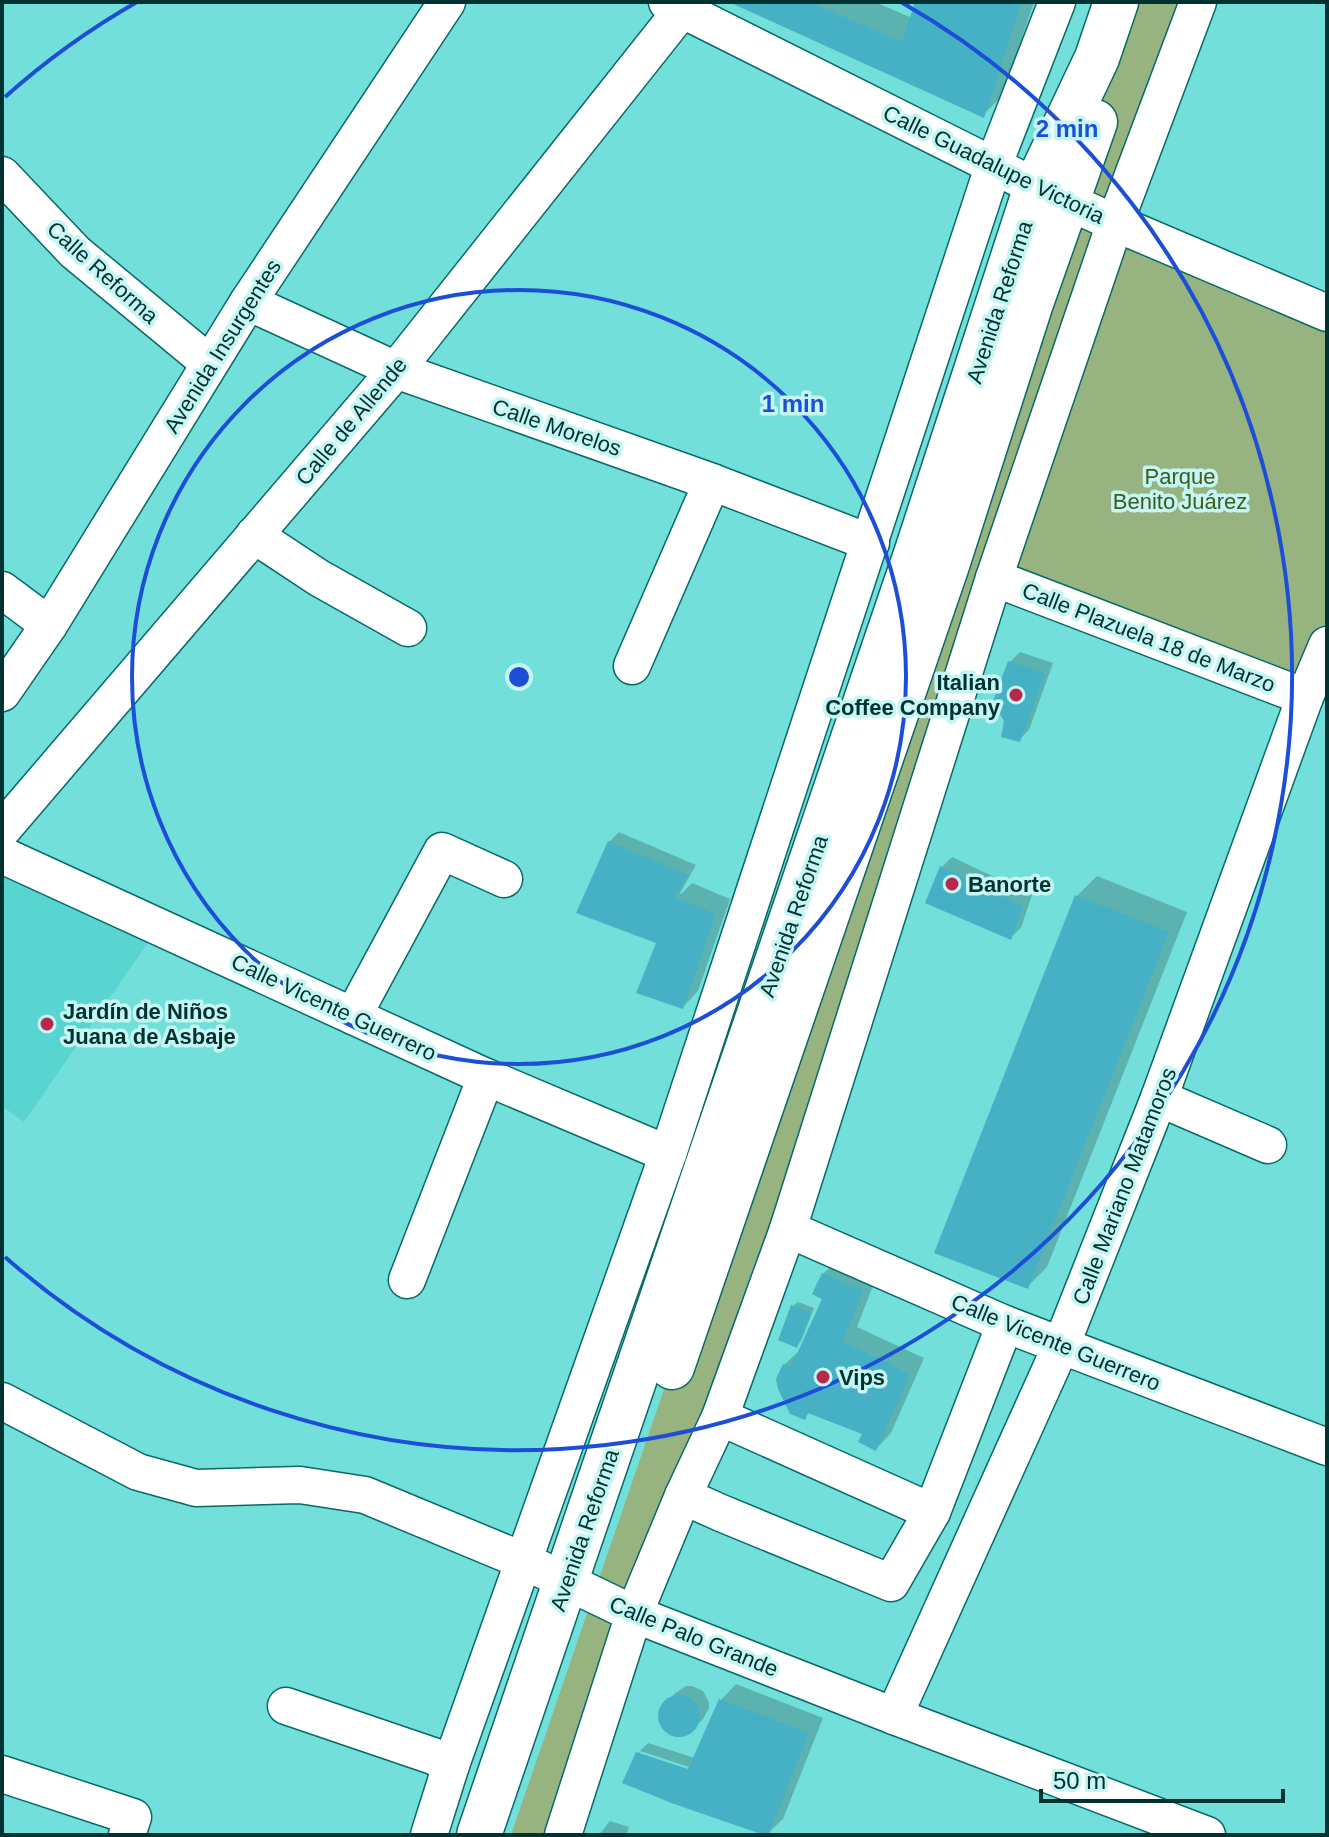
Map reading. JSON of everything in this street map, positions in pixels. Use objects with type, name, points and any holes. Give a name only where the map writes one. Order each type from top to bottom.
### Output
[{"type":"main road","name":"Avenida Reforma","points":[[511,1835],[580,1588],[912,566],[1051,193],[1116,2]]},
{"type":"main road","name":"Avenida Reforma","points":[[1051,193],[1140,2]]},
{"type":"main road","name":"Avenida Reforma","points":[[479,1835],[580,1588]]},
{"type":"street","name":"Avenida Insurgentes","points":[[2,693],[49,625],[248,302],[447,2]]},
{"type":"street","points":[[429,1835],[451,1765],[668,1154],[994,164],[1057,2]]},
{"type":"street","points":[[563,1835],[634,1614],[720,1417],[788,1229],[994,578],[1115,223],[1198,2]]},
{"type":"street","name":"Calle Guadalupe Victoria","points":[[679,4],[1051,193],[1327,313]]},
{"type":"street","name":"Calle de Allende","points":[[2,830],[396,370],[679,4]]},
{"type":"street","name":"Calle Reforma","points":[[2,175],[75,252],[209,363]]},
{"type":"street","name":"Calle Morelos","points":[[248,302],[396,370],[712,482],[871,543]]},
{"type":"street","points":[[632,666],[712,482]]},
{"type":"street","points":[[254,535],[319,578],[408,628]]},
{"type":"street","name":"Calle Plazuela 18 de Marzo","points":[[994,578],[1305,697]]},
{"type":"street","points":[[2,590],[49,625]]},
{"type":"street","name":"Calle Mariano Matamoros","points":[[894,1716],[1061,1346],[1159,1098],[1305,697],[1327,645]]},
{"type":"street","points":[[353,1016],[442,851],[504,879]]},
{"type":"street","name":"Calle Vicente Guerrero","points":[[2,855],[486,1077],[668,1154]]},
{"type":"street","points":[[407,1280],[486,1077]]},
{"type":"street","points":[[1159,1098],[1268,1145]]},
{"type":"street","name":"Calle Vicente Guerrero","points":[[788,1229],[1005,1324],[1327,1447]]},
{"type":"street","points":[[683,1496],[891,1583],[932,1512],[1005,1324]]},
{"type":"street","name":"Calle Palo Grande","points":[[2,1401],[138,1472],[196,1488],[300,1485],[365,1495],[524,1561],[634,1614],[1207,1835]]},
{"type":"street","points":[[720,1417],[932,1512]]},
{"type":"street","points":[[286,1706],[433,1756],[451,1765]]},
{"type":"street","points":[[2,1774],[130,1826]]},
{"type":"shaded area","name":"Jardín de Niños Juana de Asbaje","points":[[2,867],[149,941],[24,1122],[2,1106]]},
{"type":"green space","name":"Parque Benito Juárez","points":[[1140,2],[1198,2],[1116,223],[1327,313],[1327,645],[1305,697],[995,578],[563,1835],[511,1835],[947,565],[1066,200]]},
{"type":"building","points":[[729,2],[810,2],[902,42],[915,2],[1022,2],[984,118]]},
{"type":"building","points":[[1008,661],[1045,674],[1020,742],[1001,737],[1004,721],[998,711],[989,712]]},
{"type":"building","points":[[608,841],[688,875],[675,897],[716,914],[683,1009],[636,993],[656,943],[576,913]]},
{"type":"building","points":[[940,866],[1023,906],[1011,940],[925,903]]},
{"type":"building","points":[[1075,895],[1169,932],[1028,1289],[934,1253]]},
{"type":"building","points":[[822,1273],[863,1290],[843,1342],[910,1374],[876,1451],[858,1442],[862,1434],[808,1413],[805,1420],[790,1414],[778,1389],[776,1379],[783,1364],[791,1367],[822,1299],[812,1294]]},
{"type":"building","points":[[791,1305],[811,1313],[797,1348],[778,1340]]},
{"type":"building","points":[[679,1695],[694,1701],[700,1716],[694,1731],[679,1737],[664,1731],[658,1716],[664,1701]]},
{"type":"building","points":[[719,1699],[809,1733],[769,1835],[674,1804],[622,1783],[636,1752],[688,1769]]},
{"type":"place","name":"Italian Coffee Company","points":[[1016,695]]},
{"type":"place","name":"Banorte","points":[[952,884]]},
{"type":"place","name":"Jardín de Niños Juana de Asbaje","points":[[47,1024]]},
{"type":"place","name":"Vips","points":[[823,1377]]}]
